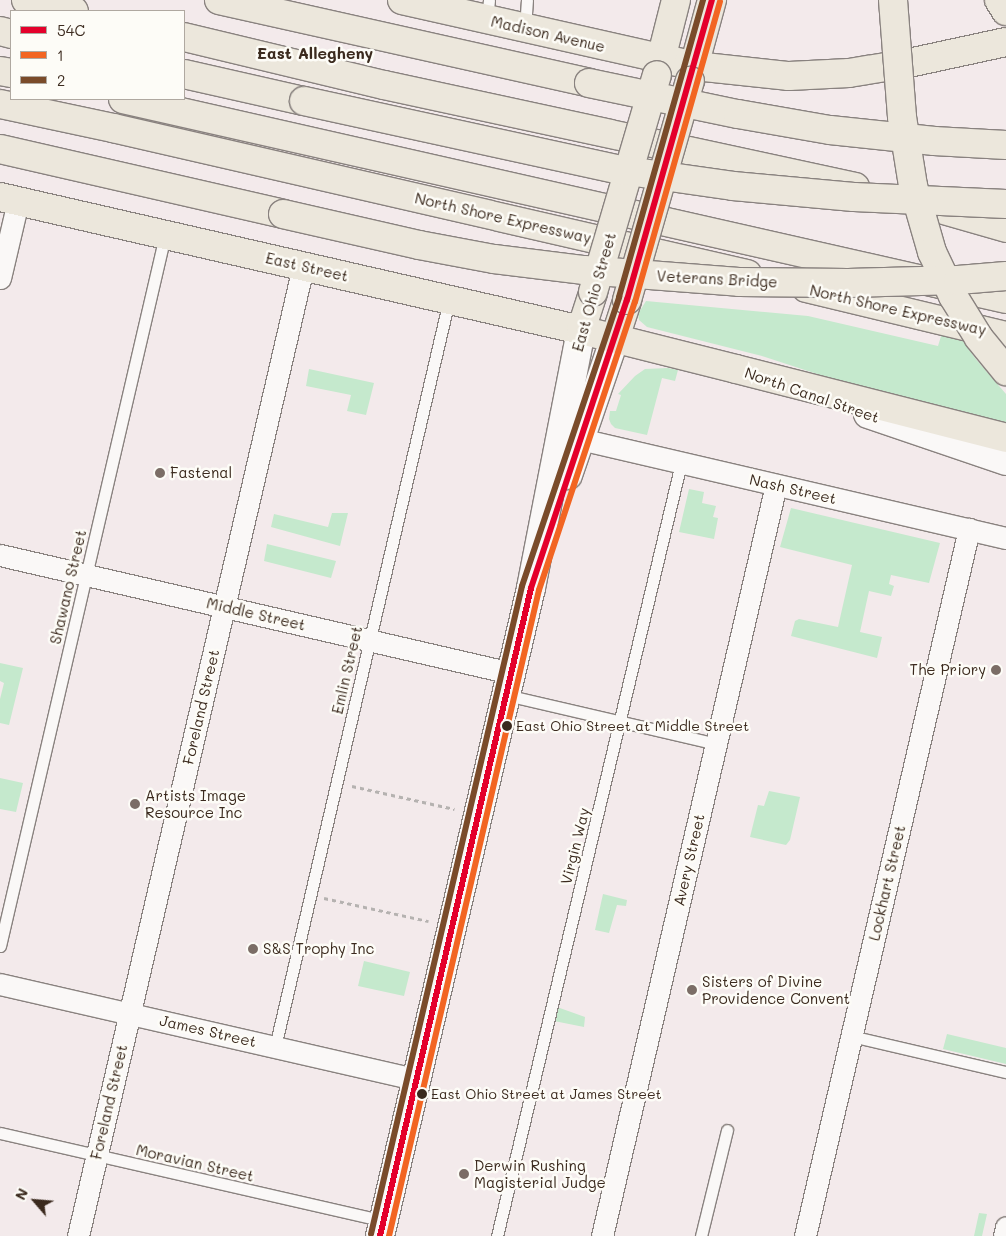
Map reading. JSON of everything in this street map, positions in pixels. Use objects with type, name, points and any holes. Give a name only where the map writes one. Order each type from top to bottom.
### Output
[{"type":"main road","points":[[26,0],[70,10]]},
{"type":"main road","points":[[219,0],[738,114],[830,130],[934,141],[1006,145]]},
{"type":"main road","name":"Madison Avenue","points":[[402,0],[488,10],[525,28],[659,67],[692,74],[789,76],[849,72],[904,64],[1006,42]]},
{"type":"main road","name":"East Ohio Street","points":[[381,1229],[532,588],[582,330],[659,67],[676,0]]},
{"type":"main road","name":"East Ohio Street","points":[[532,588],[627,300],[712,0]]},
{"type":"main road","points":[[893,0],[902,117],[913,186],[932,252],[953,296],[979,338],[1006,371]]},
{"type":"main road","points":[[999,0],[1006,11]]},
{"type":"main road","points":[[185,37],[412,91],[874,191],[1006,228]]},
{"type":"main road","points":[[185,74],[506,146],[640,172],[732,186],[854,198],[1006,204]]},
{"type":"main road","points":[[127,100],[1006,299]]},
{"type":"main road","name":"North Shore Expressway","points":[[0,104],[113,128],[1006,336]]},
{"type":"main road","name":"Veterans Bridge","points":[[0,149],[419,245],[494,259],[584,270],[739,282],[848,283],[958,280],[1006,276]]},
{"type":"main road","name":"East Street","points":[[9,199],[615,338]]},
{"type":"main road","name":"North Canal Street","points":[[615,338],[736,369],[1006,461]]},
{"type":"main road","points":[[736,369],[1006,438]]},
{"type":"street","points":[[0,278],[9,199]]},
{"type":"street","name":"Foreland Street","points":[[78,1236],[303,266]]},
{"type":"street","name":"Nash Street","points":[[580,439],[1006,538]]},
{"type":"street","name":"Avery Street","points":[[602,1236],[776,485]]},
{"type":"street","name":"Lockhart Street","points":[[805,1236],[969,529]]},
{"type":"street","name":"Middle Street","points":[[0,555],[370,640],[509,684]]},
{"type":"street","name":"James Street","points":[[0,984],[416,1079]]},
{"type":"street","points":[[1004,1236],[1006,1227]]},
{"type":"lane","points":[[525,28],[527,0]]},
{"type":"lane","name":"Shawano Street","points":[[0,946],[165,235]]},
{"type":"lane","name":"Emlin Street","points":[[275,1047],[448,300]]},
{"type":"lane","name":"Virgin Way","points":[[497,1236],[621,721],[681,462]]},
{"type":"lane","name":"Middle Street","points":[[509,684],[621,721],[716,744]]},
{"type":"lane","points":[[851,1036],[1006,1072]]},
{"type":"lane","points":[[700,1236],[727,1130]]},
{"type":"lane","name":"Moravian Street","points":[[0,1133],[97,1155],[381,1229]]},
{"type":"path","points":[[351,786],[454,809]]},
{"type":"path","points":[[316,896],[428,921]]},
{"type":"green space","points":[[646,301],[808,316],[938,346],[942,333],[962,339],[975,358],[1006,394],[1006,426],[866,390],[762,356],[647,327],[639,320],[638,314]]},
{"type":"green space","points":[[668,368],[678,370],[675,381],[662,378],[647,435],[615,428],[609,419],[610,411],[616,411],[621,395],[618,394],[635,376],[645,369]]},
{"type":"green space","points":[[309,369],[374,383],[366,415],[347,411],[351,395],[306,386]]},
{"type":"green space","points":[[689,489],[704,492],[702,503],[716,506],[713,517],[718,518],[714,539],[679,532]]},
{"type":"green space","points":[[791,508],[940,543],[929,583],[891,575],[889,584],[894,586],[891,596],[869,591],[860,632],[882,637],[877,658],[791,636],[795,621],[799,619],[838,627],[852,565],[780,547]]},
{"type":"green space","points":[[332,513],[348,513],[340,546],[271,527],[274,514],[328,527]]},
{"type":"green space","points":[[267,544],[336,561],[331,578],[264,561]]},
{"type":"green space","points":[[0,663],[23,668],[9,725],[0,723],[0,699],[4,683],[0,681]]},
{"type":"green space","points":[[0,778],[23,783],[16,812],[0,809]]},
{"type":"green space","points":[[769,791],[800,797],[790,840],[786,845],[750,837],[758,805],[764,806]]},
{"type":"green space","points":[[603,894],[627,900],[626,906],[617,905],[609,933],[595,930]]},
{"type":"green space","points":[[364,961],[410,972],[404,996],[358,986]]},
{"type":"green space","points":[[557,1007],[585,1017],[584,1027],[554,1021]]},
{"type":"green space","points":[[947,1034],[1006,1048],[1006,1064],[943,1049]]},
{"type":"green space","points":[[979,1213],[987,1214],[982,1236],[974,1236]]},
{"type":"transit line","name":"2","points":[[371,1234],[522,586],[619,297],[703,0]]},
{"type":"transit line","name":"54C","points":[[380,1236],[531,588],[627,300],[712,0]]},
{"type":"transit line","name":"1","points":[[389,1236],[539,590],[635,302],[720,2]]},
{"type":"place","name":"Fastenal","points":[[160,473]]},
{"type":"place","name":"The Priory","points":[[996,670]]},
{"type":"place","name":"East Ohio Street at Middle Street","points":[[507,726]]},
{"type":"place","name":"Artists Image Resource Inc","points":[[135,804]]},
{"type":"place","name":"S&S Trophy Inc","points":[[253,949]]},
{"type":"place","name":"Sisters of Divine Providence Convent","points":[[692,990]]},
{"type":"place","name":"East Ohio Street at James Street","points":[[422,1094]]},
{"type":"place","name":"Derwin Rushing Magisterial Judge","points":[[464,1174]]},
{"type":"district","name":"East Allegheny","points":[[315,53]]}]
